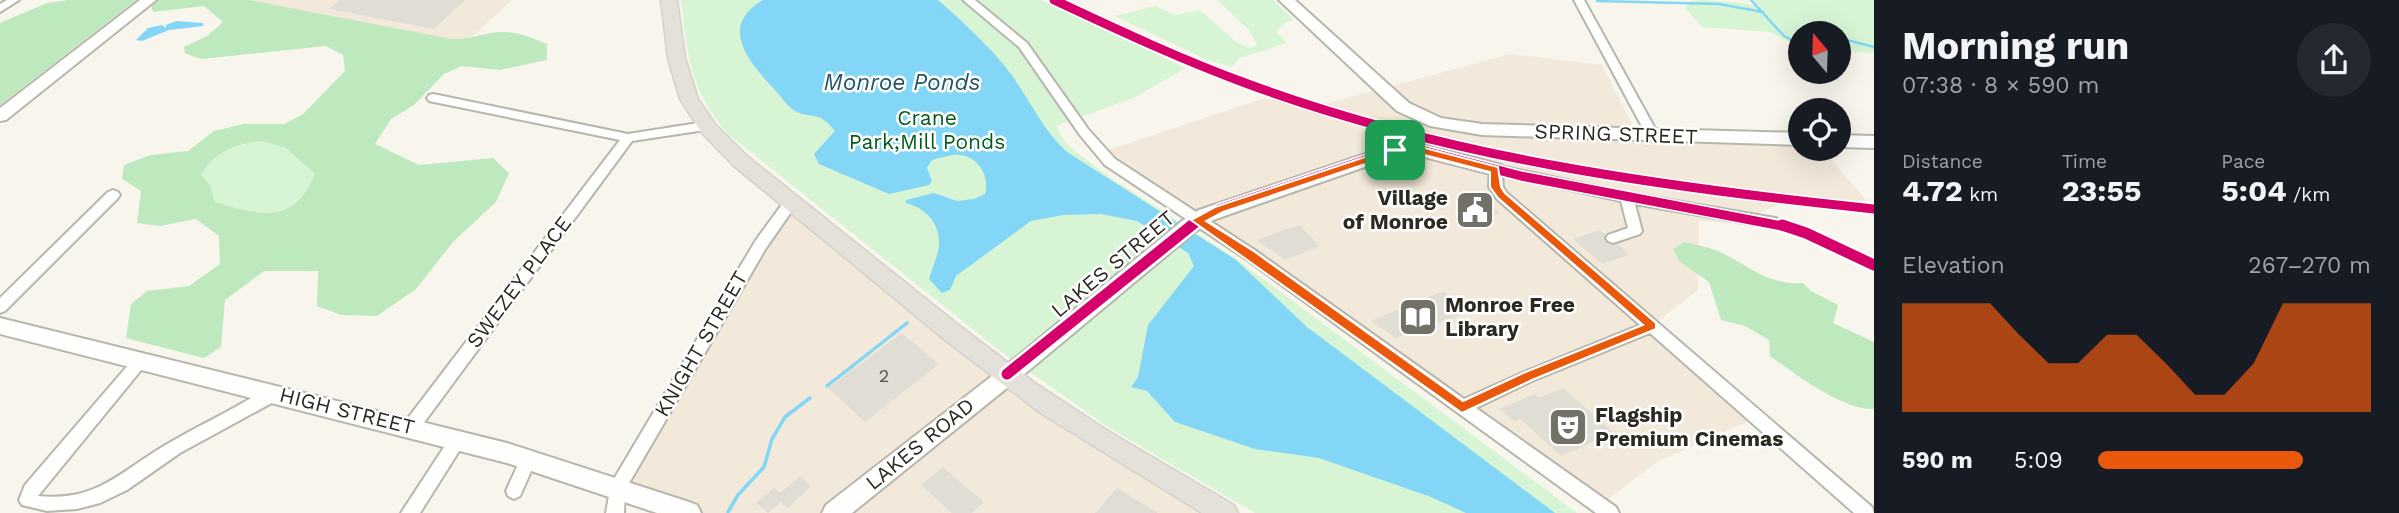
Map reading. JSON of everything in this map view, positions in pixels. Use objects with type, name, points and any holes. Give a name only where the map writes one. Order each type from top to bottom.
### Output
[{"type":"main road","points":[[669,0],[677,64],[685,90],[705,126],[791,202],[1007,374],[1090,433],[1225,513]]},
{"type":"street","points":[[0,9],[14,0]]},
{"type":"street","points":[[0,116],[149,0]]},
{"type":"street","points":[[968,0],[1023,45],[1100,153],[1125,174],[1192,224],[1251,255],[1610,513]]},
{"type":"street","name":"SPRING STREET","points":[[1286,0],[1403,107],[1432,122],[1462,129],[1788,139]]},
{"type":"street","points":[[1580,0],[1652,134]]},
{"type":"street","points":[[433,97],[628,138],[705,126]]},
{"type":"street","name":"SWEZEY PLACE","points":[[411,427],[628,138]]},
{"type":"street","points":[[1851,141],[1874,142]]},
{"type":"street","name":"LAKES STREET","points":[[1007,374],[1192,224],[1219,209],[1395,150],[1421,150],[1495,169]]},
{"type":"street","points":[[1866,513],[1502,196],[1496,187],[1495,169],[1627,198],[1775,223],[1807,233],[1874,265]]},
{"type":"street","points":[[0,307],[113,195]]},
{"type":"street","points":[[1613,238],[1634,231],[1627,198]]},
{"type":"street","name":"KNIGHT STREET","points":[[617,489],[761,244],[791,202]]},
{"type":"street","name":"HIGH STREET","points":[[0,326],[411,427],[528,460],[689,513]]},
{"type":"street","points":[[1462,407],[1527,377],[1652,326]]},
{"type":"street","points":[[141,360],[31,490],[28,499],[34,503],[71,503],[103,496],[173,449],[274,393]]},
{"type":"street","name":"LAKES ROAD","points":[[834,513],[1007,374]]},
{"type":"street","points":[[410,513],[458,440]]},
{"type":"street","points":[[514,491],[528,460]]},
{"type":"street","points":[[615,513],[617,489]]},
{"type":"shaded area","points":[[232,0],[512,0],[463,45]]},
{"type":"shaded area","points":[[1511,54],[1602,65],[1639,138],[1788,144],[1788,161],[1832,161],[1867,201],[1796,196],[1738,223],[1699,221],[1698,290],[1652,326],[1756,418],[1657,462],[1599,506],[1100,153],[1262,99],[1327,103]]},
{"type":"shaded area","points":[[791,202],[934,317],[1225,513],[689,513],[617,489]]},
{"type":"green space","points":[[68,0],[136,0],[0,105],[0,23],[47,3]]},
{"type":"green space","points":[[157,0],[249,0],[452,39],[497,32],[515,33],[547,44],[547,60],[500,70],[462,66],[444,74],[414,105],[391,119],[375,144],[419,165],[493,158],[509,173],[496,202],[454,241],[416,289],[377,316],[341,315],[317,306],[318,271],[264,271],[225,300],[221,347],[204,358],[126,338],[131,304],[147,291],[189,286],[220,264],[219,236],[196,219],[160,226],[137,223],[141,191],[122,179],[124,165],[151,155],[188,151],[214,131],[244,124],[284,124],[303,114],[345,71],[343,55],[326,46],[201,59],[185,53],[184,47],[207,36],[223,22],[204,6],[153,12],[151,6]],"holes":[[[262,141],[286,148],[315,174],[297,202],[286,209],[261,213],[215,202],[210,185],[201,175],[212,160],[226,150],[243,144]]]},
{"type":"green space","name":"Crane Park;Mill Ponds","points":[[681,0],[1041,0],[1186,68],[1133,98],[1056,126],[1065,142],[1077,153],[1235,258],[1577,513],[1255,513],[1111,429],[1004,354],[728,134],[705,102],[692,71]]},
{"type":"green space","points":[[1217,0],[1273,0],[1294,20],[1285,23],[1276,32],[1287,43],[1239,58],[1232,67],[1205,59],[1115,16],[1155,6],[1176,15],[1200,10],[1236,42],[1249,48],[1257,45],[1249,30]]},
{"type":"green space","points":[[1754,0],[1874,0],[1874,53],[1852,52],[1852,21],[1788,21],[1788,41],[1770,32],[1702,27],[1685,8],[1690,1],[1736,2],[1761,7]]},
{"type":"green space","points":[[262,141],[286,148],[316,174],[304,197],[293,206],[271,213],[248,211],[215,202],[210,185],[201,175],[206,167],[226,150]]},
{"type":"green space","points":[[1684,242],[1718,251],[1769,278],[1803,283],[1811,291],[1838,305],[1833,323],[1874,342],[1874,409],[1849,404],[1820,390],[1770,356],[1769,340],[1745,326],[1721,320],[1709,282],[1680,262],[1673,249]]},
{"type":"water","name":"Monroe Ponds","points":[[763,0],[938,0],[996,56],[1051,135],[1067,152],[1236,260],[1307,327],[1555,513],[1466,513],[1431,497],[1319,458],[1255,449],[1175,422],[1147,391],[1131,387],[1138,377],[1148,325],[1194,266],[1188,253],[1137,221],[1101,214],[1063,215],[1031,221],[956,276],[950,290],[942,293],[929,279],[939,245],[936,227],[929,216],[906,203],[906,200],[934,193],[957,201],[974,199],[985,194],[986,181],[982,169],[973,160],[960,155],[932,160],[927,168],[932,181],[929,185],[889,194],[819,164],[814,154],[835,131],[821,118],[791,108],[755,67],[742,44],[742,21],[749,10]]},
{"type":"water","points":[[176,21],[203,23],[203,26],[169,30],[142,41],[136,40],[148,28],[162,25],[166,28],[166,25]]},
{"type":"building","points":[[340,0],[465,0],[434,29],[329,9]]},
{"type":"building","points":[[1482,196],[1500,213],[1479,221],[1461,203]]},
{"type":"building","points":[[1299,225],[1320,246],[1285,260],[1257,240]]},
{"type":"building","points":[[1600,230],[1605,234],[1606,242],[1617,244],[1629,255],[1602,264],[1573,239]]},
{"type":"building","name":"Monroe Free Library","points":[[1444,291],[1466,313],[1396,338],[1371,321]]},
{"type":"building","points":[[902,333],[939,364],[865,422],[828,388]]},
{"type":"building","name":"Flagship Premium Cinemas","points":[[1563,388],[1614,433],[1561,456],[1520,419],[1514,421],[1499,409],[1535,394],[1539,398]]},
{"type":"building","points":[[943,467],[984,502],[972,513],[952,513],[921,485]]},
{"type":"building","points":[[800,476],[811,486],[788,508],[781,502],[768,513],[756,503],[774,488],[780,493]]},
{"type":"building","points":[[1117,488],[1158,513],[1095,513]]},
{"type":"waterway","points":[[1751,0],[1762,12]]},
{"type":"waterway","points":[[1597,1],[1719,4],[1762,12]]},
{"type":"waterway","points":[[1762,12],[1788,38]]},
{"type":"waterway","points":[[1852,41],[1874,47]]},
{"type":"waterway","points":[[827,386],[907,323]]},
{"type":"waterway","points":[[728,512],[738,495],[764,467],[772,439],[785,417],[810,398]]},
{"type":"cycle path","points":[[1054,0],[1150,46],[1249,85],[1351,118],[1454,145],[1558,167],[1663,184],[1874,209]]},
{"type":"cycle path","points":[[1007,374],[1197,221],[1219,209],[1395,150],[1421,150],[1521,176],[1775,223],[1806,233],[1874,265]]},
{"type":"place","name":"Village of Monroe","points":[[1475,210]]},
{"type":"place","name":"Monroe Free Library","points":[[1418,317]]},
{"type":"place","name":"Flagship Premium Cinemas","points":[[1568,427]]},
{"type":"route","points":[[1395,150],[1421,150],[1495,169],[1496,187],[1502,196],[1652,326],[1527,377],[1462,407],[1251,255],[1197,220],[1219,209],[1395,150]]}]
